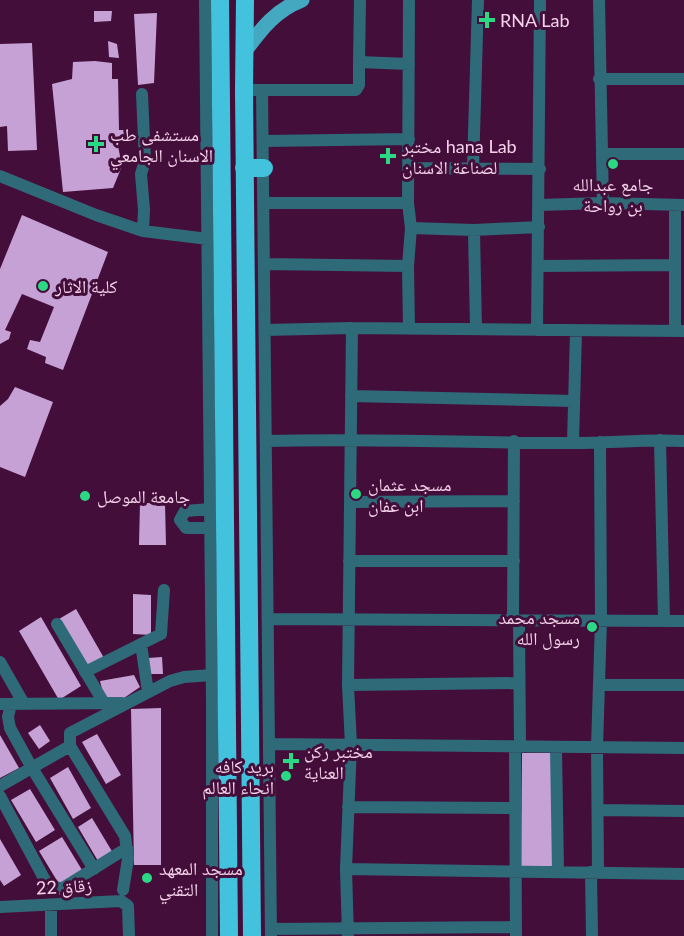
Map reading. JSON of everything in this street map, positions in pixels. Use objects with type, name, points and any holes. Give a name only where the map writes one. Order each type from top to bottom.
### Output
[{"type":"highway","points":[[220,0],[213,249],[225,441],[219,886],[229,936]]},
{"type":"highway","points":[[245,0],[246,441],[252,936]]},
{"type":"highway","points":[[244,168],[264,168]]},
{"type":"highway","points":[[225,441],[246,441]]},
{"type":"main road","points":[[245,51],[274,15],[302,0]]},
{"type":"street","points":[[205,0],[213,249],[210,509],[212,675],[219,886],[212,936]]},
{"type":"street","points":[[244,90],[356,90],[359,85],[360,0]]},
{"type":"street","points":[[409,0],[408,203],[411,228],[408,266],[409,329]]},
{"type":"street","points":[[473,168],[478,0]]},
{"type":"street","points":[[537,330],[540,0]]},
{"type":"street","points":[[599,0],[603,203]]},
{"type":"street","points":[[359,62],[409,64]]},
{"type":"street","points":[[600,79],[684,79]]},
{"type":"street","points":[[262,90],[271,933],[516,932],[519,682],[514,561],[514,441]]},
{"type":"street","points":[[142,94],[145,161],[141,174],[143,231]]},
{"type":"street","points":[[264,141],[408,139]]},
{"type":"street","points":[[602,154],[684,154]]},
{"type":"street","points":[[409,168],[540,169]]},
{"type":"street","points":[[0,176],[96,215],[143,231],[213,249]]},
{"type":"street","points":[[264,203],[408,203]]},
{"type":"street","points":[[265,330],[352,328],[680,331],[675,265],[679,205],[603,203],[539,205]]},
{"type":"street","points":[[411,228],[474,230],[539,227]]},
{"type":"street","points":[[474,230],[476,329]]},
{"type":"street","points":[[265,264],[408,266]]},
{"type":"street","points":[[539,266],[675,265]]},
{"type":"street","points":[[348,933],[346,869],[351,745],[348,686],[352,328]]},
{"type":"street","points":[[573,443],[576,331]]},
{"type":"street","points":[[351,396],[574,402]]},
{"type":"street","points":[[266,441],[351,439],[573,443],[684,441]]},
{"type":"street","points":[[660,440],[664,621]]},
{"type":"street","points":[[592,936],[601,621],[600,442]]},
{"type":"street","points":[[350,502],[514,501]]},
{"type":"street","points":[[210,509],[185,511],[180,520],[186,528],[211,528]]},
{"type":"street","points":[[350,561],[514,561]]},
{"type":"street","points":[[85,672],[161,634],[164,590]]},
{"type":"street","points":[[268,619],[684,621]]},
{"type":"street","points":[[57,624],[104,703]]},
{"type":"street","points":[[141,645],[148,692]]},
{"type":"street","points":[[0,662],[24,704]]},
{"type":"street","points":[[123,890],[128,859],[126,836],[70,746],[70,732],[180,678],[212,675]]},
{"type":"street","points":[[348,686],[519,682]]},
{"type":"street","points":[[599,685],[684,685]]},
{"type":"street","points":[[94,869],[10,728],[5,704],[126,703]]},
{"type":"street","points":[[269,744],[684,748]]},
{"type":"street","points":[[0,786],[70,746]]},
{"type":"street","points":[[556,748],[558,871]]},
{"type":"street","points":[[0,796],[47,884],[60,889],[127,848]]},
{"type":"street","points":[[348,807],[516,808]]},
{"type":"street","points":[[597,810],[684,811]]},
{"type":"street","points":[[346,869],[684,874]]},
{"type":"street","name":"زقاق 22","points":[[0,907],[121,902],[128,906],[129,936]]},
{"type":"street","points":[[51,904],[51,936]]},
{"type":"building","points":[[94,11],[112,11],[111,21],[94,22]]},
{"type":"building","points":[[157,13],[154,83],[138,85],[134,14]]},
{"type":"building","points":[[108,41],[117,44],[119,58],[109,57]]},
{"type":"building","points":[[32,43],[37,150],[8,151],[7,126],[0,127],[0,44]]},
{"type":"building","points":[[73,62],[112,63],[112,79],[118,79],[119,130],[124,130],[124,141],[117,141],[122,166],[113,188],[63,192],[52,84],[72,79]]},
{"type":"building","points":[[22,215],[108,252],[63,370],[45,363],[46,357],[27,349],[30,340],[40,342],[54,307],[22,294],[5,330],[11,332],[9,339],[0,344],[0,269]]},
{"type":"building","points":[[15,387],[53,402],[25,477],[0,467],[0,406],[8,399]]},
{"type":"building","points":[[140,503],[165,503],[166,545],[139,545]]},
{"type":"building","points":[[133,594],[151,595],[151,635],[133,634]]},
{"type":"building","points":[[76,609],[104,658],[87,667],[59,619]]},
{"type":"building","points":[[41,617],[81,686],[59,700],[19,631]]},
{"type":"building","points":[[162,657],[163,674],[150,674],[148,658]]},
{"type":"building","points":[[134,675],[140,687],[124,698],[104,697],[100,681]]},
{"type":"building","points":[[161,708],[161,865],[134,865],[131,709]]},
{"type":"building","points":[[40,725],[50,741],[39,749],[28,733]]},
{"type":"building","points":[[97,734],[121,775],[106,784],[82,742]]},
{"type":"building","points":[[0,735],[19,768],[0,778]]},
{"type":"building","points":[[522,753],[552,753],[553,866],[521,866]]},
{"type":"building","points":[[68,767],[91,808],[73,819],[50,778]]},
{"type":"building","points":[[30,789],[55,830],[36,842],[11,800]]},
{"type":"building","points":[[92,818],[113,853],[98,861],[78,827]]},
{"type":"building","points":[[62,837],[82,870],[59,884],[39,851]]},
{"type":"building","points":[[0,839],[21,875],[4,886],[0,880]]},
{"type":"place","name":"RNA Lab","points":[[487,20]]},
{"type":"place","name":"مستشفى طب الاسنان الجامعي","points":[[96,144]]},
{"type":"place","name":"مختبر hana Lab لصناعة الاسنان","points":[[388,156]]},
{"type":"place","name":"جامع عبدالله بن رواحة","points":[[613,164]]},
{"type":"place","name":"كلية الاثار","points":[[43,286]]},
{"type":"place","name":"مسجد عثمان ابن عفان","points":[[356,494]]},
{"type":"place","name":"جامعة الموصل","points":[[85,496]]},
{"type":"place","name":"مسجد محمد رسول الله","points":[[592,627]]},
{"type":"place","name":"مختبر ركن العناية","points":[[291,761]]},
{"type":"place","name":"بريد كافه انحاء العالم","points":[[286,776]]},
{"type":"place","name":"مسجد المعهد التقني","points":[[147,878]]}]
